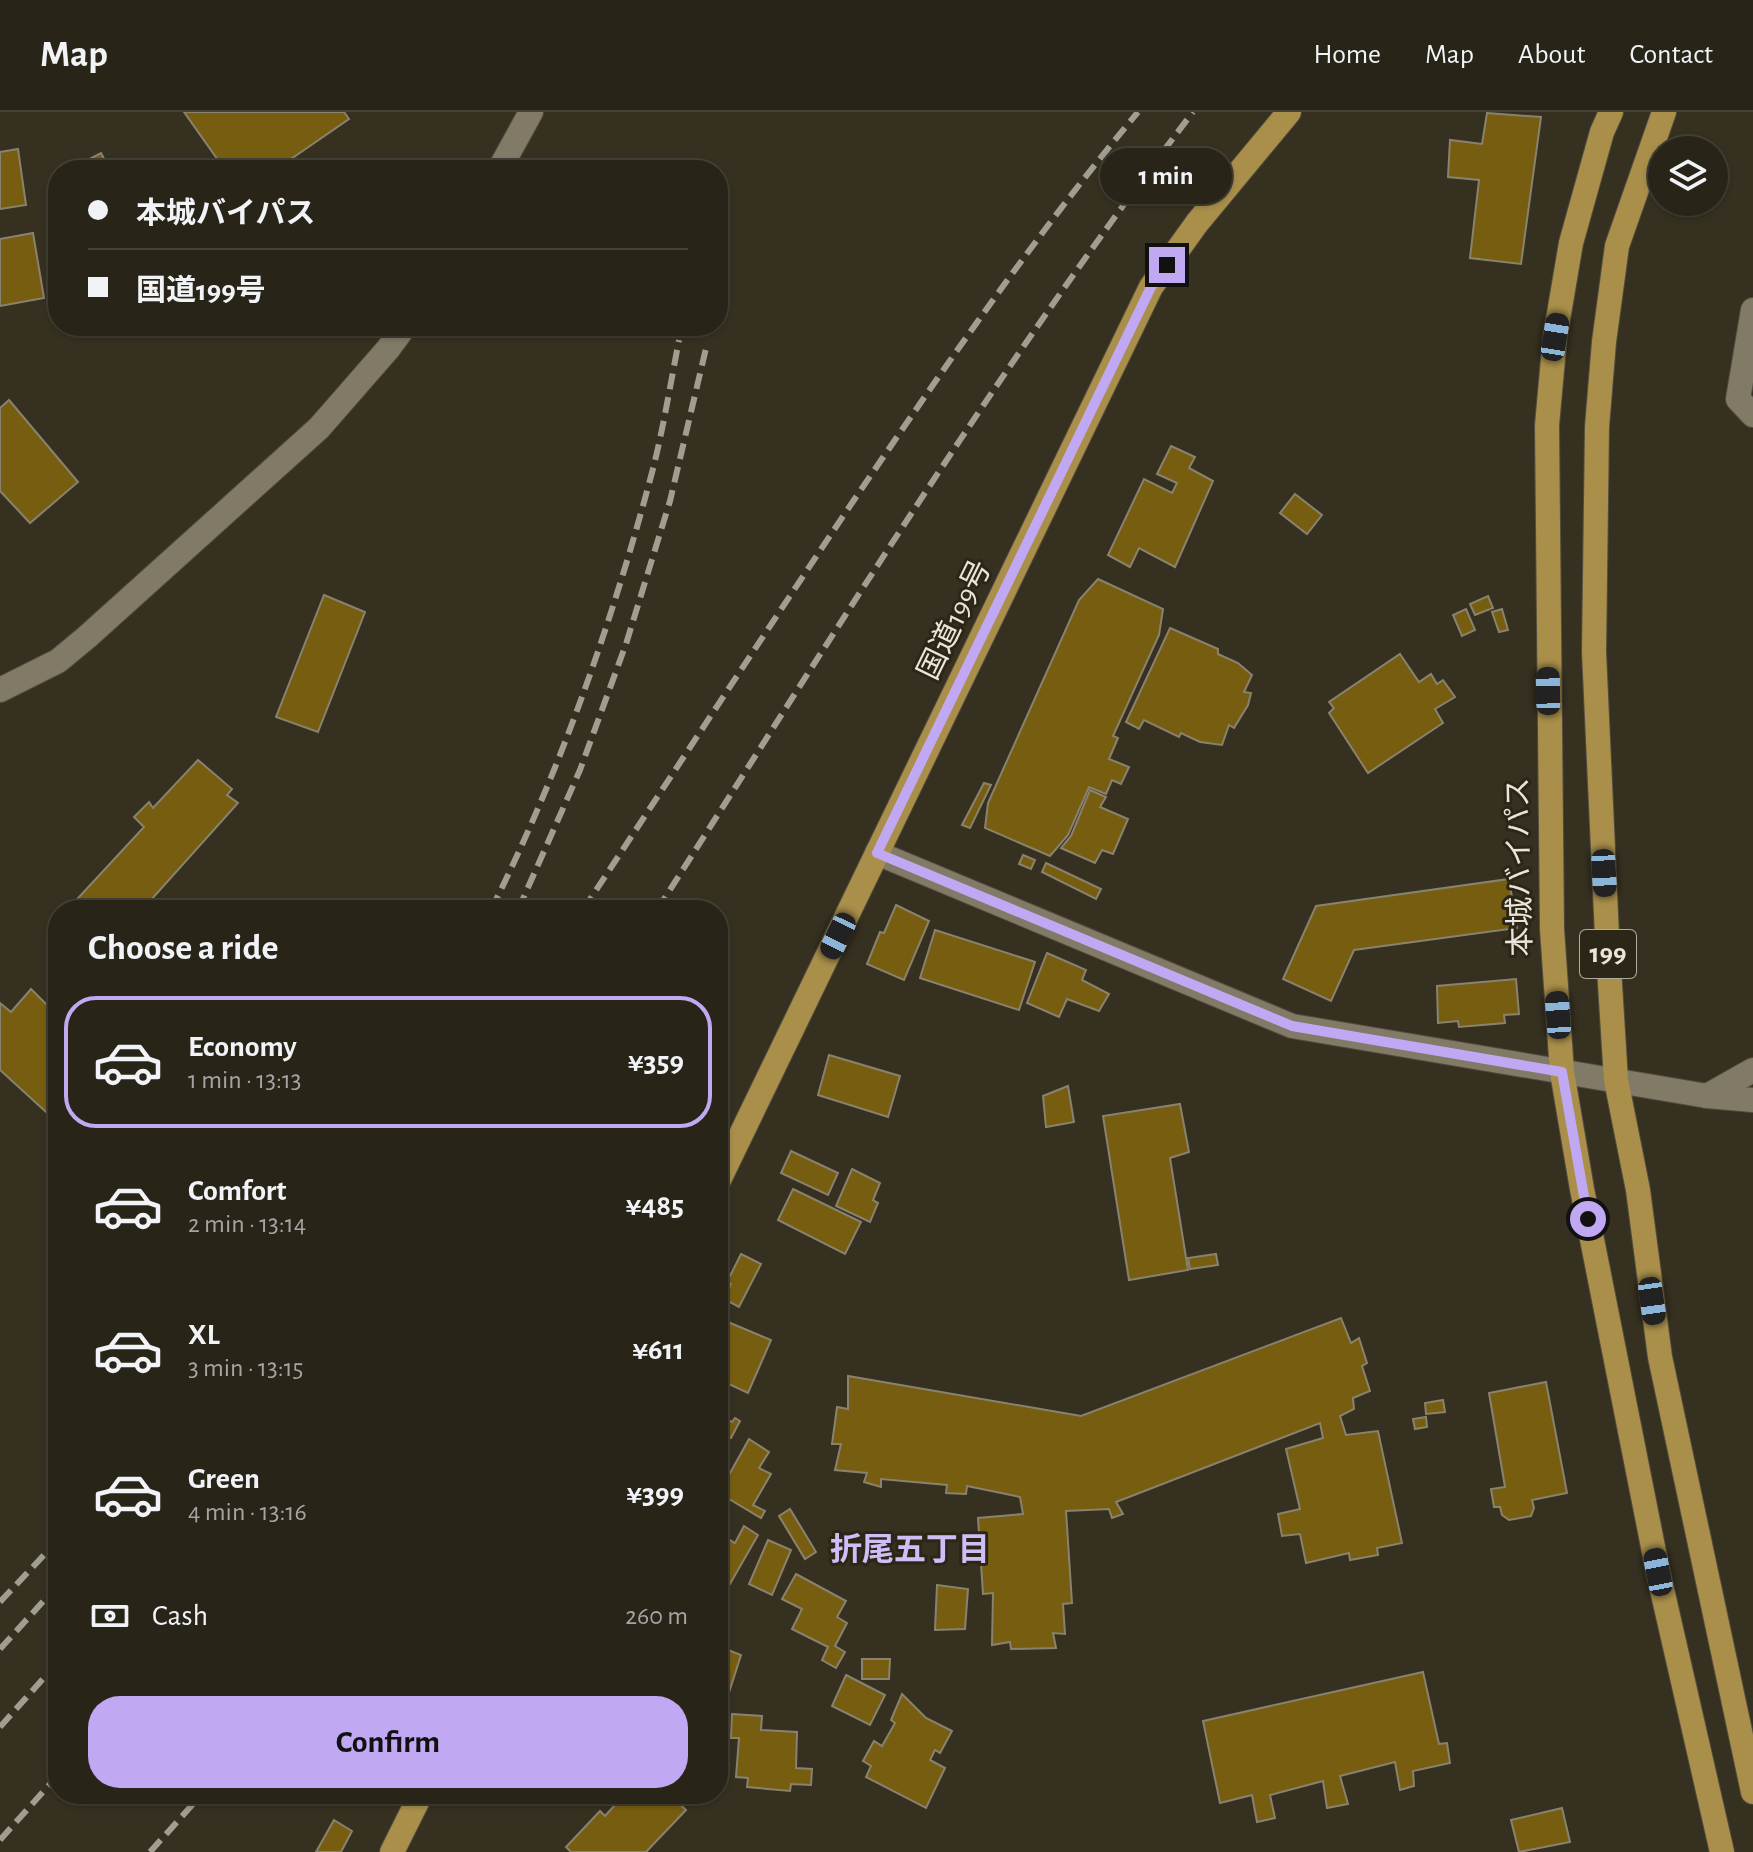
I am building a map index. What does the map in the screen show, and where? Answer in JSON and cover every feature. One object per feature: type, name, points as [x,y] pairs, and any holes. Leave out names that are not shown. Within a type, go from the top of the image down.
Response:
[{"type":"highway","name":"国道199号","points":[[728,1161],[1151,287],[1197,223],[1289,112]]},
{"type":"highway","name":"本城バイパス","points":[[1611,112],[1602,132],[1571,243],[1555,337],[1547,425],[1552,929],[1562,1072],[1582,1189],[1655,1556],[1722,1852]]},
{"type":"highway","name":"199","points":[[1664,112],[1617,246],[1597,427],[1594,652],[1616,1080],[1638,1190],[1660,1357],[1753,1792]]},
{"type":"highway","points":[[392,1852],[416,1804]]},
{"type":"street","points":[[505,160],[531,112]]},
{"type":"street","points":[[1753,310],[1738,399],[1753,415]]},
{"type":"street","points":[[0,690],[58,661],[110,616],[319,428],[398,336]]},
{"type":"street","points":[[877,853],[1292,1026],[1707,1096],[1753,1100]]},
{"type":"street","points":[[1707,1096],[1753,1070]]},
{"type":"building","points":[[184,112],[344,112],[349,119],[290,160],[218,160]]},
{"type":"building","points":[[1487,113],[1541,117],[1521,264],[1470,258],[1479,180],[1448,177],[1450,140],[1482,144]]},
{"type":"building","points":[[18,149],[26,205],[0,209],[0,152]]},
{"type":"building","points":[[101,153],[105,160],[87,160]]},
{"type":"building","points":[[33,233],[44,298],[0,306],[0,239]]},
{"type":"building","points":[[9,400],[78,482],[30,523],[0,491],[0,408]]},
{"type":"building","points":[[1171,446],[1195,457],[1189,468],[1213,481],[1175,567],[1139,548],[1130,567],[1108,555],[1144,479],[1172,493],[1177,483],[1157,474]]},
{"type":"building","points":[[1295,494],[1322,515],[1307,534],[1280,513]]},
{"type":"building","points":[[1098,579],[1163,609],[1159,635],[1113,736],[1118,738],[1109,759],[1129,767],[1121,784],[1112,780],[1106,794],[1089,787],[1068,835],[1050,856],[985,828],[988,803],[1079,600]]},
{"type":"building","points":[[324,595],[365,612],[318,732],[276,717]]},
{"type":"building","points":[[1488,596],[1493,608],[1475,615],[1470,604]]},
{"type":"building","points":[[1466,609],[1475,630],[1462,636],[1453,615]]},
{"type":"building","points":[[1502,609],[1508,630],[1499,632],[1492,612]]},
{"type":"building","points":[[1170,628],[1218,649],[1218,654],[1238,663],[1252,675],[1244,692],[1251,693],[1248,705],[1234,728],[1229,725],[1222,745],[1200,742],[1181,733],[1179,737],[1144,720],[1139,729],[1126,722]]},
{"type":"building","points":[[1400,654],[1419,682],[1431,674],[1437,684],[1443,680],[1455,697],[1435,709],[1443,723],[1368,773],[1329,713],[1334,708],[1329,702]]},
{"type":"building","points":[[198,760],[232,789],[227,795],[238,803],[151,900],[76,900],[144,827],[134,817],[149,802],[153,808]]},
{"type":"building","points":[[984,783],[991,785],[970,828],[962,825]]},
{"type":"building","points":[[1090,790],[1106,797],[1100,807],[1128,819],[1113,854],[1102,850],[1095,863],[1061,848],[1071,836]]},
{"type":"building","points":[[1023,855],[1035,860],[1031,869],[1019,864]]},
{"type":"building","points":[[1046,863],[1101,889],[1096,899],[1042,872]]},
{"type":"building","points":[[1509,879],[1517,928],[1354,950],[1331,1001],[1283,979],[1316,906]]},
{"type":"building","points":[[896,905],[929,921],[904,980],[867,964],[880,932],[884,933]]},
{"type":"building","points":[[935,930],[1035,962],[1019,1010],[920,978]]},
{"type":"building","points":[[1047,953],[1086,970],[1082,980],[1109,994],[1099,1011],[1067,999],[1059,1017],[1027,1003]]},
{"type":"building","points":[[1516,979],[1519,1014],[1504,1015],[1505,1023],[1459,1027],[1458,1021],[1438,1023],[1437,986]]},
{"type":"building","points":[[31,989],[48,1006],[48,1114],[0,1070],[0,1003],[11,1012]]},
{"type":"building","points":[[829,1055],[900,1076],[888,1117],[818,1095]]},
{"type":"building","points":[[1068,1086],[1074,1122],[1046,1127],[1043,1096]]},
{"type":"building","points":[[1180,1104],[1189,1152],[1170,1158],[1188,1270],[1129,1280],[1103,1116]]},
{"type":"building","points":[[791,1151],[838,1173],[828,1195],[781,1173]]},
{"type":"building","points":[[852,1169],[880,1183],[873,1200],[878,1203],[870,1222],[836,1206]]},
{"type":"building","points":[[793,1189],[861,1222],[845,1254],[778,1220]]},
{"type":"building","points":[[741,1254],[761,1264],[739,1307],[728,1301],[731,1284],[728,1280]]},
{"type":"building","points":[[1216,1254],[1218,1265],[1190,1269],[1188,1258]]},
{"type":"building","points":[[1341,1318],[1351,1343],[1359,1338],[1367,1363],[1362,1366],[1370,1391],[1353,1398],[1354,1409],[1340,1416],[1346,1435],[1378,1431],[1402,1543],[1377,1548],[1378,1555],[1350,1560],[1349,1553],[1306,1563],[1300,1534],[1282,1536],[1278,1514],[1300,1509],[1286,1449],[1323,1438],[1320,1423],[1116,1502],[1123,1514],[1112,1518],[1109,1509],[1066,1511],[1072,1603],[1063,1604],[1065,1634],[1053,1633],[1056,1648],[1011,1649],[1010,1642],[992,1645],[993,1593],[983,1594],[978,1518],[1023,1514],[1020,1497],[967,1486],[966,1494],[946,1493],[947,1485],[881,1479],[881,1487],[864,1482],[867,1473],[835,1470],[841,1444],[832,1444],[837,1407],[848,1409],[848,1376],[1081,1416]]},
{"type":"building","points":[[728,1322],[771,1340],[748,1393],[728,1384]]},
{"type":"building","points":[[1546,1382],[1567,1493],[1532,1500],[1534,1508],[1531,1516],[1509,1520],[1502,1515],[1500,1507],[1494,1507],[1491,1489],[1505,1487],[1489,1393]]},
{"type":"building","points":[[1443,1400],[1445,1412],[1426,1414],[1425,1403]]},
{"type":"building","points":[[1426,1417],[1427,1427],[1415,1429],[1413,1419]]},
{"type":"building","points":[[735,1418],[740,1421],[731,1438],[728,1437],[728,1420],[732,1422]]},
{"type":"building","points":[[749,1439],[769,1452],[759,1468],[771,1474],[753,1505],[765,1511],[761,1518],[728,1498],[728,1477]]},
{"type":"building","points":[[790,1509],[816,1552],[805,1559],[779,1516]]},
{"type":"building","points":[[744,1526],[758,1535],[730,1584],[728,1539],[735,1543]]},
{"type":"building","points":[[768,1540],[791,1550],[772,1595],[749,1584]]},
{"type":"building","points":[[796,1574],[846,1601],[837,1617],[847,1623],[835,1646],[845,1652],[836,1668],[822,1660],[828,1647],[792,1629],[802,1609],[782,1599]]},
{"type":"building","points":[[937,1585],[968,1589],[965,1629],[935,1630]]},
{"type":"building","points":[[728,1650],[741,1655],[728,1696]]},
{"type":"building","points":[[862,1659],[890,1659],[889,1679],[862,1679]]},
{"type":"building","points":[[1423,1672],[1439,1744],[1447,1743],[1450,1763],[1413,1771],[1414,1786],[1400,1790],[1395,1762],[1340,1776],[1348,1804],[1327,1808],[1323,1781],[1270,1795],[1275,1818],[1257,1822],[1252,1795],[1220,1803],[1203,1721]]},
{"type":"building","points":[[846,1675],[885,1695],[870,1725],[832,1706]]},
{"type":"building","points":[[902,1694],[926,1718],[952,1731],[940,1753],[935,1750],[930,1760],[945,1768],[926,1808],[866,1777],[871,1766],[863,1761],[874,1741],[882,1746],[895,1723],[891,1720]]},
{"type":"building","points":[[732,1714],[762,1716],[761,1730],[797,1732],[796,1768],[812,1769],[811,1785],[791,1784],[790,1791],[747,1787],[748,1778],[736,1777],[739,1738],[731,1738]]},
{"type":"building","points":[[616,1804],[680,1804],[686,1810],[646,1852],[571,1852],[566,1847],[600,1811],[605,1816]]},
{"type":"building","points":[[1562,1808],[1570,1842],[1519,1852],[1511,1820]]},
{"type":"building","points":[[334,1820],[352,1831],[341,1852],[316,1852]]},
{"type":"railway","points":[[590,900],[924,398],[992,301],[1138,112]]},
{"type":"railway","points":[[663,900],[983,405],[1121,208],[1193,112]]},
{"type":"railway","points":[[496,900],[563,748],[622,579],[654,465],[679,340]]},
{"type":"railway","points":[[522,900],[580,770],[626,644],[670,501],[707,344]]},
{"type":"railway","points":[[0,1602],[48,1551]]},
{"type":"railway","points":[[0,1649],[48,1596]]},
{"type":"railway","points":[[0,1727],[48,1673]]},
{"type":"railway","points":[[0,1840],[48,1786]]},
{"type":"railway","points":[[150,1852],[193,1804]]},
{"type":"district","name":"折尾五丁目","points":[[910,1550]]},
{"type":"route","points":[[1167,265],[1151,287],[877,853],[1292,1026],[1562,1072],[1588,1219]]}]
